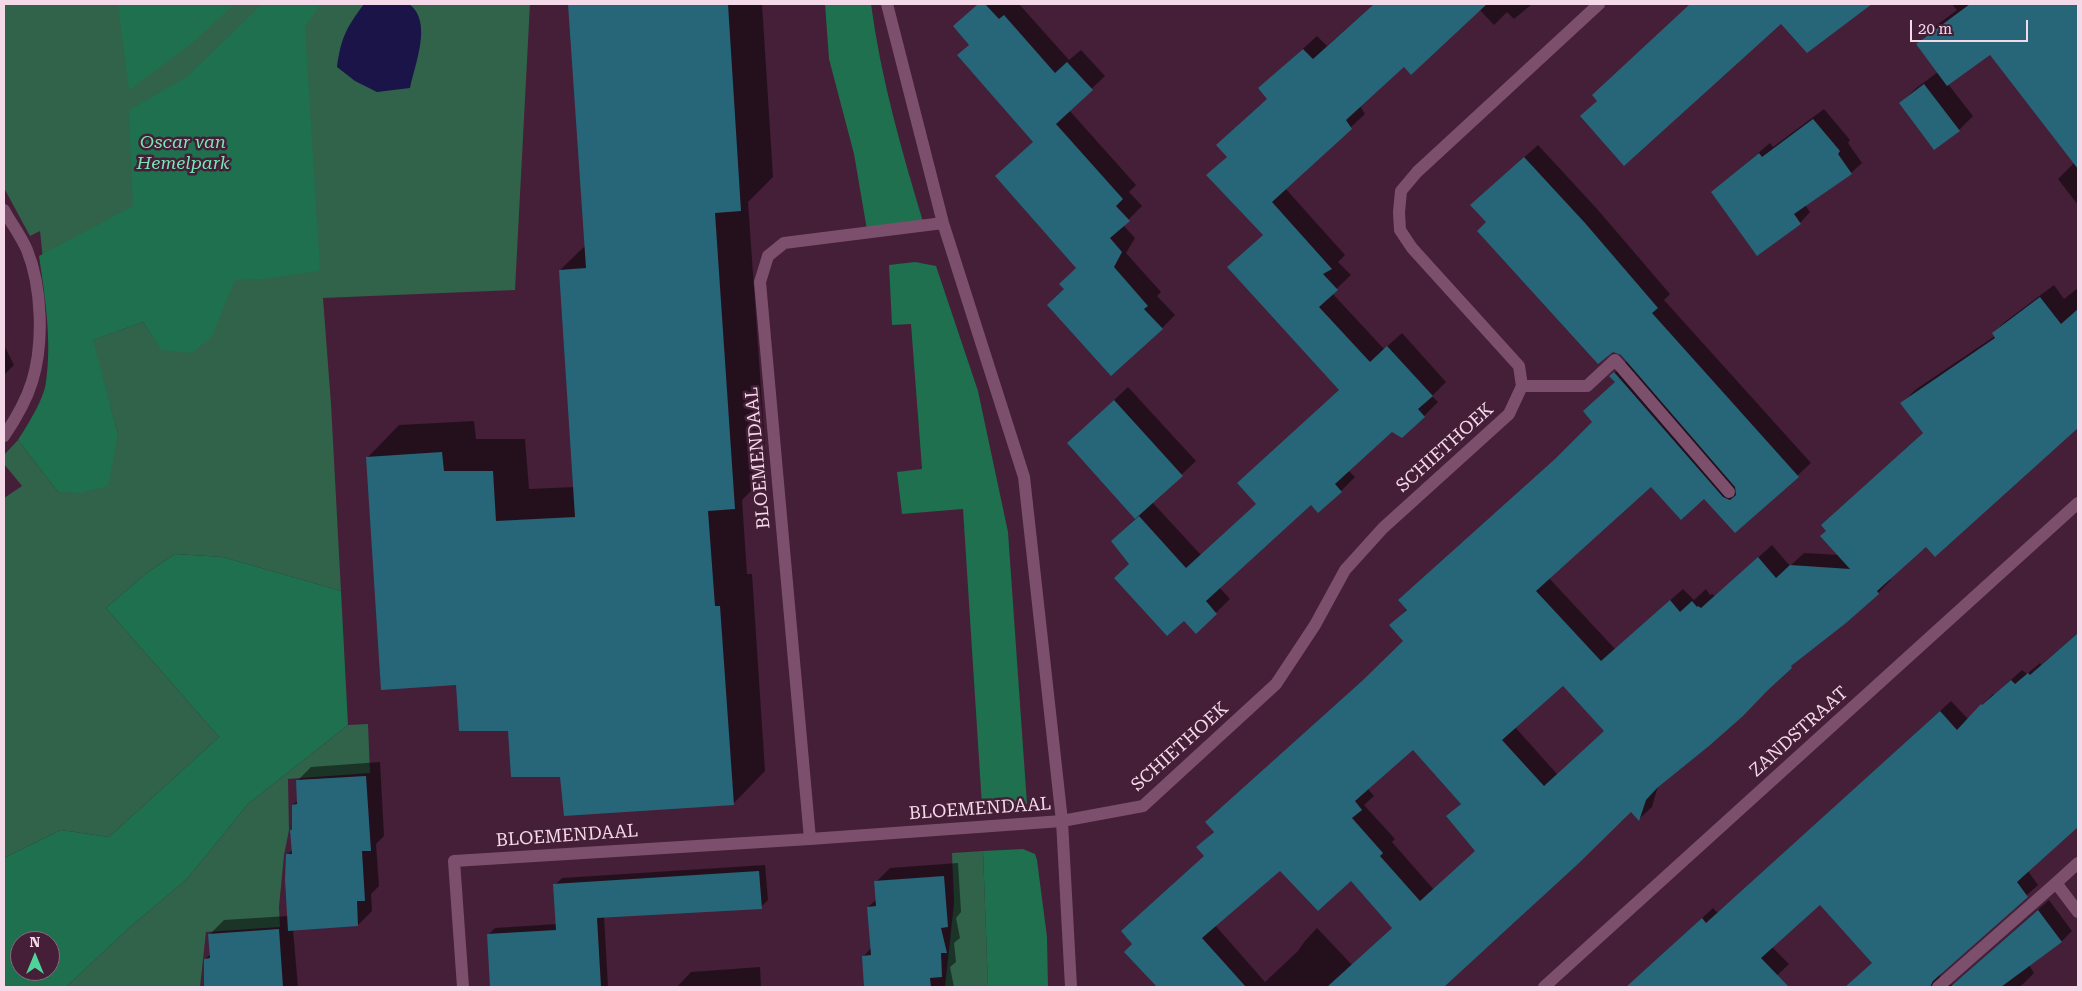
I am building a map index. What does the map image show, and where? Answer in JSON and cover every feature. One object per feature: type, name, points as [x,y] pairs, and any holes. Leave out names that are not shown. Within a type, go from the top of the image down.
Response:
[{"type":"street","name":"BLOEMENDAAL","points":[[887,4],[943,223],[1024,477],[1062,821],[1071,987]]},
{"type":"street","points":[[1599,4],[1417,172],[1401,191],[1400,230],[1412,248],[1519,366],[1522,386],[1587,386],[1615,360],[1729,492]]},
{"type":"street","points":[[4,210],[27,250],[37,288],[40,322],[38,355],[32,383],[15,419],[4,436]]},
{"type":"street","name":"BLOEMENDAAL","points":[[810,839],[760,282],[768,256],[784,243],[943,223]]},
{"type":"street","name":"SCHIETHOEK","points":[[1062,821],[1144,806],[1276,684],[1315,625],[1345,570],[1382,528],[1509,414],[1522,386]]},
{"type":"street","name":"ZANDSTRAAT","points":[[1544,987],[2078,503]]},
{"type":"street","name":"BLOEMENDAAL","points":[[463,987],[454,861],[1062,821]]},
{"type":"street","points":[[1938,987],[2078,863]]},
{"type":"street","points":[[2056,882],[2078,912]]},
{"type":"green space","name":"Oscar van Hemelpark","points":[[4,4],[530,4],[515,290],[323,298],[341,591],[223,557],[175,554],[148,572],[106,608],[219,737],[109,837],[61,830],[4,858],[4,498],[22,486],[4,464],[4,455],[18,440],[58,492],[118,434],[92,340],[143,322],[161,349],[226,302],[48,308],[40,231],[30,236],[4,188]]},
{"type":"green space","points":[[118,4],[235,4],[192,43],[129,90]]},
{"type":"green space","name":"Oscar van Hemelpark","points":[[262,4],[321,4],[305,26],[320,271],[263,279],[235,280],[212,336],[192,353],[161,350],[143,322],[93,340],[118,434],[108,486],[79,493],[58,492],[18,440],[39,404],[45,389],[48,366],[48,334],[39,256],[133,206],[129,110],[187,77]]},
{"type":"green space","points":[[825,4],[871,4],[886,88],[924,225],[867,230],[854,154],[829,59]]},
{"type":"green space","points":[[915,262],[936,266],[978,391],[1008,532],[1027,804],[982,806],[963,509],[902,514],[897,472],[922,469],[911,324],[892,325],[889,265]]},
{"type":"green space","points":[[175,554],[223,557],[341,591],[348,725],[248,804],[187,879],[130,927],[66,987],[4,987],[4,858],[61,830],[109,837],[219,737],[106,608],[148,572]]},
{"type":"green space","points":[[368,724],[370,773],[288,779],[289,830],[284,855],[279,907],[280,927],[206,932],[200,987],[66,987],[130,927],[187,879],[248,804],[348,725]]},
{"type":"green space","points":[[1023,849],[1035,854],[1037,860],[1047,937],[1048,987],[988,987],[983,851]]},
{"type":"green space","points":[[983,851],[988,987],[945,987],[954,903],[952,853]]},
{"type":"shaded area","points":[[364,4],[409,4],[416,12],[420,21],[421,32],[410,88],[377,92],[355,81],[337,67],[340,48],[345,34]]},
{"type":"building","points":[[568,4],[728,4],[741,211],[715,213],[735,509],[708,511],[715,606],[720,606],[734,805],[564,816],[560,777],[511,777],[508,731],[459,731],[456,685],[381,690],[366,457],[442,452],[444,471],[493,471],[496,521],[575,517],[559,270],[586,268]]},
{"type":"building","points":[[978,4],[985,4],[999,19],[1004,15],[1055,73],[1067,62],[1093,90],[1056,124],[1123,199],[1116,206],[1130,221],[1110,238],[1122,252],[1114,267],[1148,306],[1144,309],[1163,329],[1111,376],[1047,305],[1064,289],[1059,284],[1076,268],[995,176],[1033,142],[957,55],[969,45],[953,26]]},
{"type":"building","points":[[1374,4],[1487,4],[1411,75],[1404,67],[1346,120],[1352,129],[1272,202],[1332,269],[1323,274],[1338,290],[1319,307],[1370,362],[1387,346],[1433,396],[1418,409],[1425,417],[1402,438],[1392,432],[1335,484],[1342,492],[1318,513],[1311,505],[1206,601],[1217,614],[1196,634],[1184,621],[1167,636],[1114,578],[1129,564],[1111,541],[1139,516],[1186,568],[1256,504],[1237,483],[1339,390],[1227,267],[1263,235],[1206,175],[1227,157],[1216,145],[1267,99],[1258,88],[1303,49],[1313,59]]},
{"type":"building","points":[[1690,4],[1872,4],[1807,53],[1781,24],[1624,166],[1580,116],[1597,101],[1592,95]]},
{"type":"building","points":[[1970,4],[2078,4],[2078,169],[1990,55],[1947,86],[1916,44]]},
{"type":"building","points":[[1924,84],[1960,131],[1934,150],[1899,103]]},
{"type":"building","points":[[1813,119],[1840,151],[1838,154],[1852,174],[1794,214],[1801,224],[1757,256],[1711,192],[1759,153],[1762,157]]},
{"type":"building","points":[[1524,157],[1585,223],[1658,308],[1652,313],[1799,477],[1735,533],[1704,499],[1681,520],[1651,487],[1536,591],[1601,661],[1670,600],[1680,612],[1692,601],[1697,607],[1701,608],[1758,557],[1776,578],[1790,565],[1850,569],[1820,536],[1826,531],[1821,525],[1923,433],[1900,403],[1995,338],[1992,333],[2040,297],[2061,324],[2078,309],[2078,428],[1935,557],[1926,547],[1877,591],[1879,594],[1846,623],[1791,666],[1792,668],[1743,716],[1657,788],[1646,800],[1639,821],[1631,812],[1579,863],[1444,987],[1327,987],[1392,928],[1351,881],[1318,911],[1280,871],[1202,938],[1246,987],[1157,987],[1124,952],[1132,944],[1121,931],[1204,856],[1196,847],[1214,832],[1205,822],[1362,681],[1403,641],[1389,625],[1407,610],[1398,600],[1555,459],[1592,422],[1583,411],[1615,382],[1609,376],[1614,372],[1723,497],[1730,500],[1736,495],[1735,487],[1621,355],[1613,352],[1598,364],[1477,231],[1486,222],[1470,205]],"holes":[[[1563,686],[1604,731],[1544,786],[1502,740]],[[1413,750],[1461,804],[1446,816],[1475,851],[1420,901],[1380,856],[1383,853],[1352,818],[1362,810],[1355,801]]]},
{"type":"building","points":[[1114,400],[1183,476],[1135,519],[1067,443]]},
{"type":"building","points":[[2078,633],[2078,827],[2017,882],[2028,897],[1933,981],[1930,987],[1845,987],[1872,963],[1820,905],[1761,958],[1789,987],[1626,987],[1702,918],[1706,923],[1940,711],[1957,730],[1981,704],[2011,680],[2015,684],[2028,673],[2030,675]]},
{"type":"building","points":[[366,776],[371,851],[362,851],[365,901],[357,901],[358,926],[288,931],[285,880],[286,854],[292,854],[290,830],[292,830],[292,805],[297,804],[296,780]]},
{"type":"building","points":[[759,871],[762,909],[597,918],[601,987],[490,987],[487,934],[556,930],[553,884]]},
{"type":"building","points":[[944,876],[948,927],[941,928],[947,953],[941,953],[942,977],[930,978],[931,987],[864,987],[862,956],[871,955],[867,907],[876,906],[874,881]]},
{"type":"building","points":[[2038,910],[2062,942],[2001,987],[1950,987]]},
{"type":"building","points":[[279,929],[283,987],[204,987],[204,959],[210,958],[208,934]]}]
